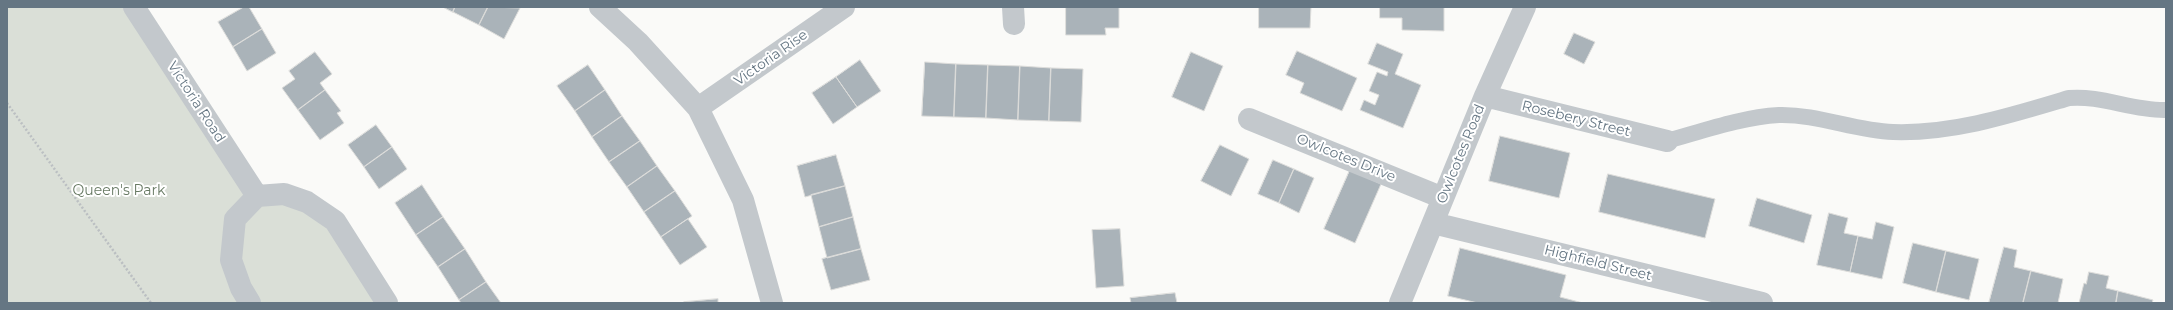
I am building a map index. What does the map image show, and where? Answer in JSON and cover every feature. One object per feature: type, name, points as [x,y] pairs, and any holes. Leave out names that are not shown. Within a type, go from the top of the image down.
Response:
[{"type":"street","name":"Victoria Road","points":[[134,7],[257,196]]},
{"type":"street","points":[[600,7],[638,42],[698,108],[743,200],[772,303]]},
{"type":"street","name":"Victoria Rise","points":[[698,108],[844,7]]},
{"type":"street","name":"Owlcotes Road","points":[[1400,303],[1485,96],[1525,7]]},
{"type":"street","name":"Rosebery Street","points":[[1485,96],[1667,141]]},
{"type":"street","name":"Owlcotes Drive","points":[[1249,118],[1443,198]]},
{"type":"street","points":[[250,303],[241,288],[231,260],[235,219],[257,196],[284,194],[307,202],[334,221],[387,303]]},
{"type":"street","name":"Highfield Street","points":[[1433,223],[1762,303]]},
{"type":"lane","points":[[1667,141],[1753,119],[1780,115],[1810,118],[1893,132],[1941,129],[1992,120],[2069,98],[2078,98],[2133,108],[2166,110]]},
{"type":"path","points":[[7,103],[151,303]]},
{"type":"green space","name":"Queen's Park","points":[[7,7],[134,7],[257,196],[307,202],[387,303],[7,303]]},
{"type":"building","points":[[244,7],[249,7],[262,29],[233,47],[218,22]]},
{"type":"building","points":[[443,7],[455,7],[453,12]]},
{"type":"building","points":[[455,7],[488,7],[479,25],[453,12]]},
{"type":"building","points":[[488,7],[520,8],[504,39],[479,25]]},
{"type":"building","points":[[1066,7],[1119,7],[1119,28],[1105,28],[1106,35],[1066,35]]},
{"type":"building","points":[[1259,7],[1311,7],[1310,28],[1259,28]]},
{"type":"building","points":[[1380,7],[1444,7],[1444,31],[1402,30],[1402,18],[1380,18]]},
{"type":"building","points":[[262,29],[276,53],[247,71],[233,47]]},
{"type":"building","points":[[1574,33],[1595,42],[1584,64],[1564,54]]},
{"type":"building","points":[[1377,43],[1403,54],[1395,74],[1421,85],[1403,128],[1360,110],[1364,100],[1375,105],[1379,95],[1369,91],[1377,72],[1387,76],[1388,72],[1368,64]]},
{"type":"building","points":[[1297,51],[1357,78],[1342,111],[1300,93],[1304,83],[1286,75]]},
{"type":"building","points":[[315,52],[332,74],[320,83],[325,90],[298,110],[282,88],[295,79],[289,71]]},
{"type":"building","points":[[1191,52],[1223,66],[1204,111],[1172,97]]},
{"type":"building","points":[[860,60],[881,91],[857,107],[836,77]]},
{"type":"building","points":[[925,62],[956,64],[954,117],[922,116]]},
{"type":"building","points":[[956,64],[988,65],[986,118],[954,117]]},
{"type":"building","points":[[588,65],[605,90],[575,111],[557,86]]},
{"type":"building","points":[[988,65],[1020,66],[1018,120],[986,118]]},
{"type":"building","points":[[1020,66],[1051,68],[1049,121],[1018,120]]},
{"type":"building","points":[[1051,68],[1083,69],[1081,122],[1049,121]]},
{"type":"building","points":[[836,77],[857,107],[833,124],[812,93]]},
{"type":"building","points":[[325,90],[341,111],[337,113],[344,123],[320,140],[298,110]]},
{"type":"building","points":[[605,90],[622,116],[592,137],[575,111]]},
{"type":"building","points":[[622,116],[640,141],[609,162],[592,137]]},
{"type":"building","points":[[376,125],[392,147],[364,167],[348,145]]},
{"type":"building","points":[[1500,136],[1570,153],[1559,198],[1489,181]]},
{"type":"building","points":[[640,141],[657,166],[627,187],[609,162]]},
{"type":"building","points":[[1220,145],[1249,159],[1231,196],[1201,181]]},
{"type":"building","points":[[392,147],[407,169],[379,189],[364,167]]},
{"type":"building","points":[[836,155],[845,186],[805,197],[797,166]]},
{"type":"building","points":[[1273,160],[1294,169],[1279,203],[1258,194]]},
{"type":"building","points":[[657,166],[675,191],[644,212],[627,187]]},
{"type":"building","points":[[1294,169],[1314,178],[1299,213],[1279,203]]},
{"type":"building","points":[[1350,170],[1381,184],[1355,243],[1324,229]]},
{"type":"building","points":[[1608,174],[1715,199],[1705,238],[1599,212]]},
{"type":"building","points":[[422,185],[443,217],[416,235],[395,203]]},
{"type":"building","points":[[845,186],[853,217],[819,227],[811,195]]},
{"type":"building","points":[[675,191],[692,216],[661,237],[644,212]]},
{"type":"building","points":[[1757,198],[1812,215],[1804,243],[1749,226]]},
{"type":"building","points":[[1829,213],[1848,218],[1844,233],[1858,236],[1850,272],[1817,265]]},
{"type":"building","points":[[443,217],[465,249],[438,267],[416,235]]},
{"type":"building","points":[[853,217],[861,249],[827,258],[819,227]]},
{"type":"building","points":[[688,219],[707,247],[680,265],[661,237]]},
{"type":"building","points":[[1876,222],[1894,227],[1882,279],[1850,272],[1858,236],[1872,239]]},
{"type":"building","points":[[1120,229],[1124,286],[1096,288],[1092,230]]},
{"type":"building","points":[[1913,243],[1946,251],[1936,292],[1903,283]]},
{"type":"building","points":[[2004,247],[2017,250],[2014,267],[2031,271],[2023,303],[1989,303]]},
{"type":"building","points":[[1460,248],[1566,275],[1560,297],[1583,303],[1478,303],[1448,296]]},
{"type":"building","points":[[465,249],[486,282],[459,300],[438,267]]},
{"type":"building","points":[[861,249],[870,280],[831,290],[822,259]]},
{"type":"building","points":[[1946,251],[1979,259],[1969,300],[1936,292]]},
{"type":"building","points":[[2031,271],[2063,279],[2058,303],[2023,303]]},
{"type":"building","points":[[2089,272],[2109,276],[2106,288],[2118,291],[2116,303],[2079,303],[2084,283],[2086,284]]},
{"type":"building","points":[[486,282],[501,303],[461,303],[459,300]]},
{"type":"building","points":[[2118,291],[2153,300],[2152,303],[2116,303]]},
{"type":"building","points":[[1175,293],[1177,303],[1131,303],[1130,298]]},
{"type":"building","points":[[718,299],[718,303],[684,302]]}]
